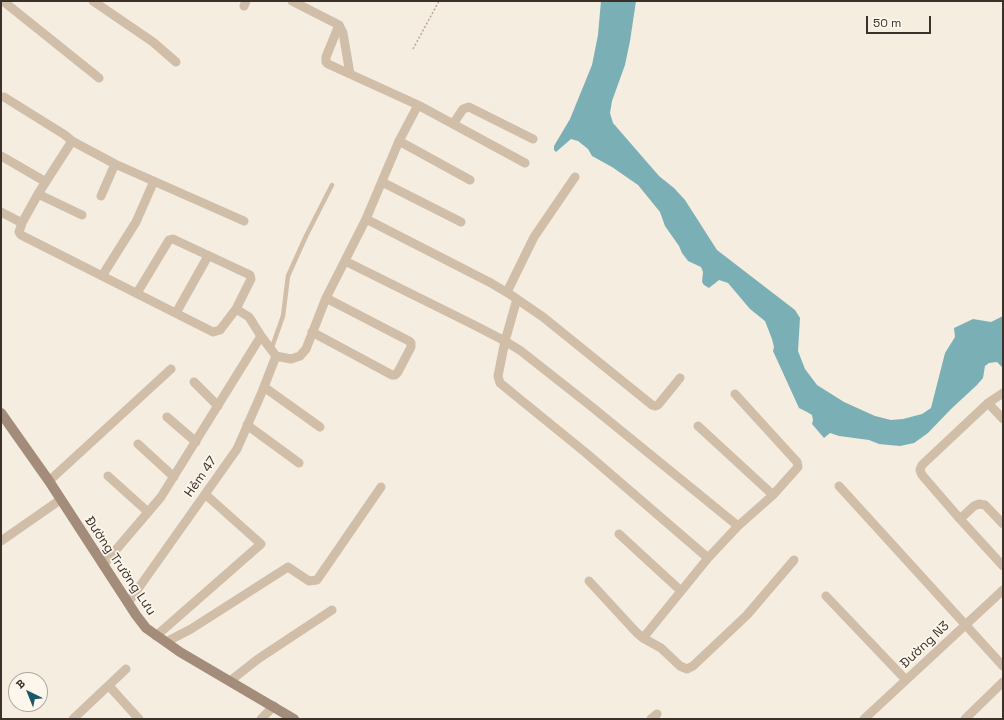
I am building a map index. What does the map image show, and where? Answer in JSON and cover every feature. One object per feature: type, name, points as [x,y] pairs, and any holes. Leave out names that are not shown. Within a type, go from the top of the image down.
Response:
[{"type":"street","points":[[3,1],[99,78]]},
{"type":"street","points":[[93,1],[154,42],[176,62]]},
{"type":"street","points":[[292,1],[338,25],[343,33],[350,74]]},
{"type":"street","points":[[338,25],[326,57],[326,62],[328,64],[418,105],[525,163]]},
{"type":"street","points":[[4,97],[65,134],[72,141],[115,164],[244,221]]},
{"type":"street","points":[[236,309],[250,317],[261,336],[274,353],[291,359],[300,356],[306,349],[326,298],[366,219],[399,141],[418,105]]},
{"type":"street","points":[[453,124],[462,109],[470,107],[533,139]]},
{"type":"street","points":[[72,141],[38,194],[22,223],[19,232],[20,235],[213,332],[220,330],[236,309],[251,279],[250,275],[173,239],[169,240],[137,293]]},
{"type":"street","points":[[399,141],[470,180]]},
{"type":"street","points":[[1,156],[46,182]]},
{"type":"street","points":[[101,196],[115,164]]},
{"type":"street","points":[[504,291],[534,237],[575,176]]},
{"type":"street","points":[[102,276],[136,222],[154,181]]},
{"type":"street","points":[[382,182],[461,222]]},
{"type":"street","points":[[38,194],[82,215]]},
{"type":"street","points":[[1,212],[22,223]]},
{"type":"street","points":[[366,219],[504,291],[543,317],[652,405],[658,405],[680,378]]},
{"type":"street","points":[[176,313],[208,256]]},
{"type":"street","points":[[345,261],[484,330],[521,351],[738,526]]},
{"type":"street","points":[[312,332],[392,375],[395,375],[398,372],[411,346],[409,340],[326,298]]},
{"type":"street","points":[[516,299],[498,376],[500,384],[586,453],[708,558]]},
{"type":"street","points":[[103,565],[161,497],[261,336]]},
{"type":"street","name":"Hẻm 47","points":[[128,604],[237,449],[264,387],[274,353]]},
{"type":"street","points":[[49,481],[171,369]]},
{"type":"street","points":[[194,382],[218,406]]},
{"type":"street","points":[[264,387],[320,427]]},
{"type":"street","points":[[1003,393],[988,403],[921,468],[922,475],[1003,566]]},
{"type":"street","points":[[643,638],[708,558],[738,526],[773,495],[798,466],[797,462],[735,394]]},
{"type":"street","points":[[988,403],[1003,419]]},
{"type":"street","name":"Đường Trường Lưu","points":[[2,416],[49,481],[128,604],[146,628],[156,636],[294,719]]},
{"type":"street","points":[[167,417],[196,442]]},
{"type":"street","points":[[247,425],[299,463]]},
{"type":"street","points":[[698,426],[773,495]]},
{"type":"street","points":[[138,444],[174,477]]},
{"type":"street","points":[[108,476],[148,512]]},
{"type":"street","points":[[839,486],[1003,666]]},
{"type":"street","points":[[166,642],[191,629],[288,567],[309,581],[317,580],[381,487]]},
{"type":"street","points":[[156,636],[261,544],[205,494]]},
{"type":"street","points":[[1,541],[60,500]]},
{"type":"street","points":[[960,519],[974,506],[979,504],[985,505],[1003,524]]},
{"type":"street","points":[[619,534],[681,591]]},
{"type":"street","points":[[588,581],[643,638],[661,648],[680,666],[687,669],[693,666],[747,615],[794,560]]},
{"type":"street","name":"Đường N3","points":[[864,719],[1003,590]]},
{"type":"street","points":[[826,596],[906,680]]},
{"type":"street","points":[[230,681],[258,659],[332,610]]},
{"type":"street","points":[[73,719],[126,670]]},
{"type":"street","points":[[965,719],[1003,682]]},
{"type":"street","points":[[109,686],[139,719]]},
{"type":"street","points":[[261,719],[274,706]]},
{"type":"lane","points":[[274,353],[283,316],[288,276],[306,236],[332,185]]},
{"type":"path","points":[[413,49],[439,1]]},
{"type":"water","points":[[601,1],[636,1],[625,65],[612,101],[610,113],[613,123],[659,176],[674,188],[685,200],[717,250],[795,310],[800,318],[798,351],[805,369],[817,385],[844,402],[875,416],[891,420],[903,419],[922,414],[931,408],[945,353],[955,337],[954,328],[973,319],[991,322],[1003,316],[1003,368],[997,362],[989,363],[985,366],[983,378],[977,385],[928,433],[914,443],[900,446],[879,444],[869,440],[839,436],[830,433],[824,438],[812,424],[812,415],[799,408],[773,351],[774,347],[772,339],[765,321],[750,309],[728,283],[719,280],[709,288],[704,285],[702,282],[703,272],[701,267],[688,261],[665,226],[660,212],[638,185],[612,167],[592,156],[588,149],[578,141],[571,139],[556,152],[554,150],[554,146],[570,119],[592,65],[598,35]]}]
